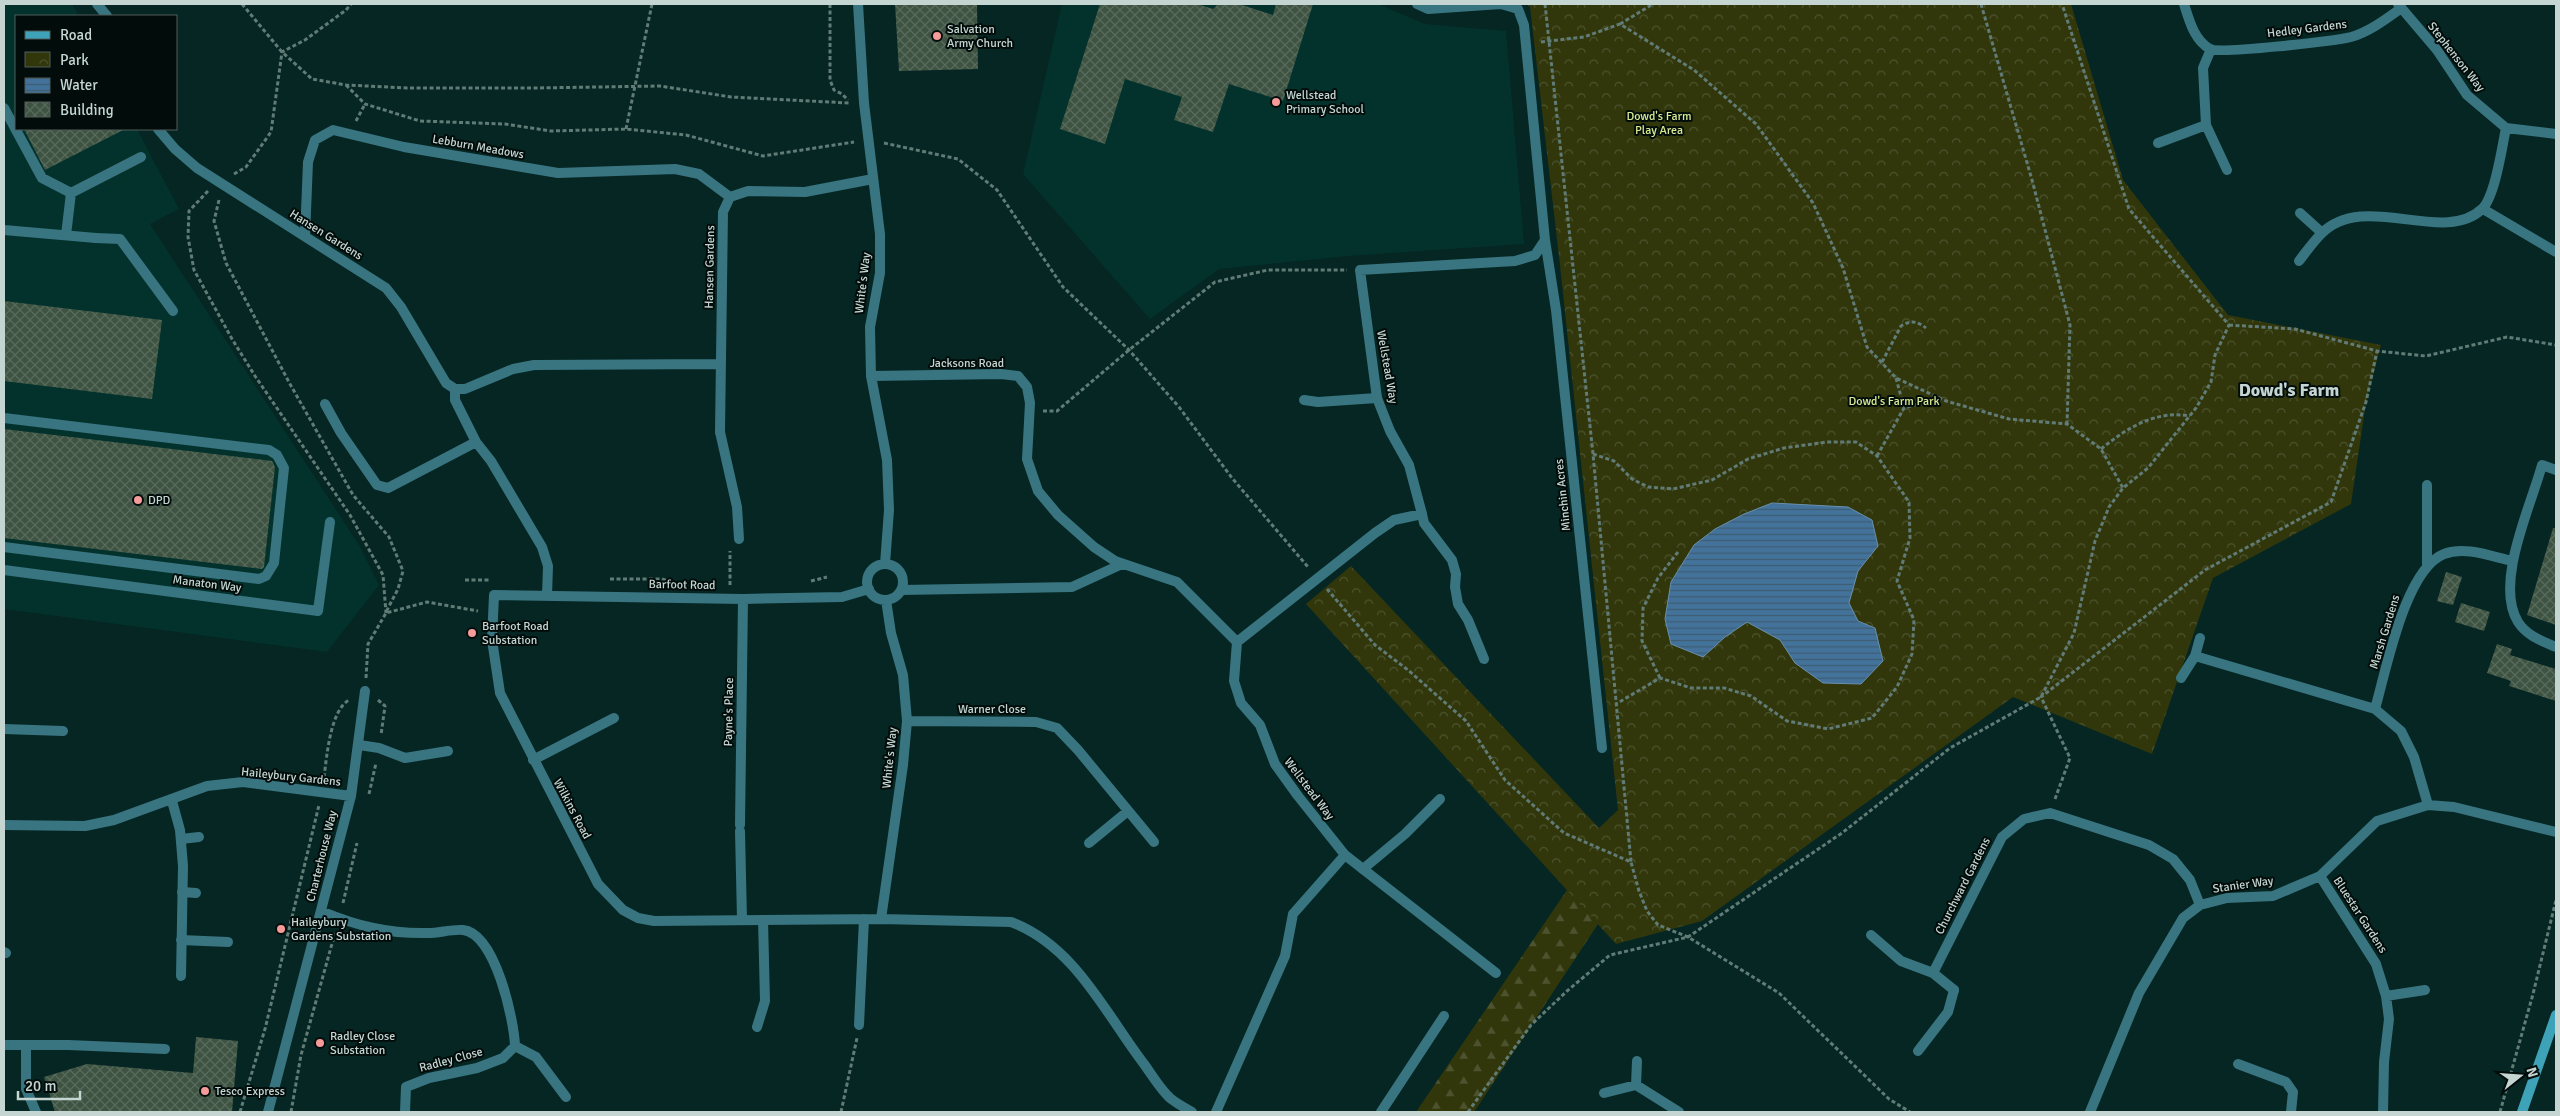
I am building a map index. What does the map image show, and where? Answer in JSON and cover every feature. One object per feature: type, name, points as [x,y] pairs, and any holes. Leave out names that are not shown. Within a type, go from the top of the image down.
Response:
[{"type":"street","points":[[97,4],[106,15]]},
{"type":"street","name":"White's Way","points":[[858,4],[864,104],[870,140],[880,234],[880,273],[870,327],[872,376],[887,460],[889,510],[885,564]]},
{"type":"street","points":[[1360,270],[1516,262],[1535,255],[1545,240],[1524,25],[1518,9],[1501,4],[1428,9],[1417,4]]},
{"type":"street","points":[[2184,4],[2194,32],[2211,49],[2203,68],[2206,125],[2227,170]]},
{"type":"street","name":"Hedley Gardens","points":[[2211,49],[2232,51],[2351,37],[2381,23],[2399,6]]},
{"type":"street","name":"Stephenson Way","points":[[2399,6],[2436,50],[2467,95],[2506,128]]},
{"type":"street","points":[[4,108],[15,128]]},
{"type":"street","points":[[2158,143],[2206,125]]},
{"type":"street","points":[[2299,261],[2322,232],[2346,219],[2368,215],[2442,222],[2466,218],[2483,209],[2494,188],[2506,128],[2556,134]]},
{"type":"street","points":[[16,130],[42,178],[71,193]]},
{"type":"street","name":"Hansen Gardens","points":[[159,130],[175,149],[197,168],[222,182],[386,288],[401,307],[446,383],[455,389],[455,400],[476,442],[491,461],[542,547],[548,566],[547,596]]},
{"type":"street","name":"Lebburn Meadows","points":[[304,236],[308,162],[315,140],[333,130],[404,147],[558,173],[675,169],[699,174],[730,197]]},
{"type":"street","points":[[71,193],[140,157]]},
{"type":"street","points":[[730,197],[748,191],[805,192],[873,178]]},
{"type":"street","points":[[66,235],[71,193]]},
{"type":"street","name":"Hansen Gardens","points":[[730,197],[723,212],[720,432],[725,464],[736,508],[739,539]]},
{"type":"street","points":[[2483,209],[2556,252]]},
{"type":"street","points":[[2300,213],[2322,232]]},
{"type":"street","points":[[4,230],[120,239],[173,311]]},
{"type":"street","name":"Minchin Acres","points":[[1545,240],[1556,310],[1602,748]]},
{"type":"street","name":"Wellstead Way","points":[[1360,270],[1377,398],[1390,431],[1409,465],[1424,523],[1452,560],[1456,574],[1455,588],[1458,604],[1468,620],[1484,659]]},
{"type":"street","points":[[455,389],[465,389],[513,369],[534,365],[720,364]]},
{"type":"street","name":"Jacksons Road","points":[[872,376],[1002,374],[1018,376],[1027,387],[1030,402],[1027,459],[1038,491],[1058,516],[1094,547],[1122,564],[1177,582],[1237,642]]},
{"type":"street","points":[[1304,400],[1318,402],[1377,398]]},
{"type":"street","points":[[325,404],[341,434],[377,485],[381,487],[388,488],[476,442]]},
{"type":"street","points":[[4,418],[269,450],[277,455],[284,468],[274,563],[271,570],[259,579],[4,547]]},
{"type":"street","points":[[2556,470],[2542,465],[2512,561],[2510,582],[2518,621],[2535,638],[2556,647]]},
{"type":"street","points":[[2427,485],[2427,564]]},
{"type":"street","points":[[1237,642],[1394,520],[1422,514]]},
{"type":"street","name":"Manaton Way","points":[[4,570],[318,611],[330,522]]},
{"type":"street","points":[[2427,564],[2444,554],[2466,551],[2512,561]]},
{"type":"street","points":[[885,564],[899,571],[903,582],[898,595],[886,600],[878,598],[869,589],[870,574],[879,565],[885,564]]},
{"type":"street","points":[[901,590],[1072,587],[1122,564]]},
{"type":"street","name":"Marsh Gardens","points":[[2375,709],[2408,595],[2427,564]]},
{"type":"street","name":"Barfoot Road","points":[[494,595],[744,599],[842,597],[869,589]]},
{"type":"street","name":"Wilkins Road","points":[[494,595],[492,640],[500,693],[598,884],[623,910],[638,918],[654,921],[881,919]]},
{"type":"street","name":"Payne's Place","points":[[742,920],[740,828],[744,599]]},
{"type":"street","name":"White's Way","points":[[881,919],[903,765],[906,721],[903,675],[891,633],[886,600]]},
{"type":"street","points":[[2181,678],[2194,656],[2200,638]]},
{"type":"street","name":"Wellstead Way","points":[[1237,642],[1234,681],[1242,703],[1260,725],[1275,764],[1345,855],[1496,973]]},
{"type":"street","points":[[2194,656],[2375,709],[2401,731],[2414,757],[2428,805]]},
{"type":"street","name":"Charterhouse Way","points":[[268,1112],[350,796],[360,745],[365,691]]},
{"type":"street","points":[[533,760],[614,718]]},
{"type":"street","name":"Warner Close","points":[[906,721],[1036,722],[1057,728],[1154,842]]},
{"type":"street","points":[[4,729],[63,731]]},
{"type":"street","points":[[360,745],[379,748],[405,758],[448,751]]},
{"type":"street","name":"Haileybury Gardens","points":[[4,825],[85,826],[114,820],[172,801],[207,786],[243,782],[350,796]]},
{"type":"street","points":[[1363,870],[1405,834],[1440,799]]},
{"type":"street","points":[[172,801],[181,839],[181,976]]},
{"type":"street","name":"Stanier Way","points":[[2090,1112],[2139,993],[2183,918],[2200,905],[2227,898],[2273,896],[2320,876],[2376,821],[2428,805],[2454,807],[2556,832]]},
{"type":"street","points":[[1089,843],[1128,811]]},
{"type":"street","name":"Churchward Gardens","points":[[1933,972],[2002,837],[2024,819],[2050,814],[2149,845],[2173,859],[2190,880],[2200,905]]},
{"type":"street","points":[[181,839],[199,837]]},
{"type":"street","points":[[1216,1112],[1285,956],[1293,914],[1345,855]]},
{"type":"street","name":"Bluestar Gardens","points":[[2320,876],[2376,964],[2386,996],[2389,1019],[2384,1062],[2383,1112]]},
{"type":"street","points":[[182,892],[196,893]]},
{"type":"street","points":[[321,912],[354,926],[379,930],[428,933],[464,930],[480,940],[503,980],[514,1030],[514,1046],[536,1057],[566,1098]]},
{"type":"street","points":[[860,1025],[864,919]]},
{"type":"street","points":[[881,919],[1011,922],[1029,929],[1051,944],[1087,982],[1116,1027],[1169,1097],[1192,1112]]},
{"type":"street","points":[[756,1027],[765,1001],[763,920]]},
{"type":"street","points":[[1871,935],[1901,961],[1933,972],[1954,990],[1948,1012],[1918,1051]]},
{"type":"street","points":[[181,940],[228,942]]},
{"type":"street","points":[[2386,996],[2425,990]]},
{"type":"street","points":[[2522,1112],[2556,1015]]},
{"type":"street","points":[[1381,1112],[1444,1016]]},
{"type":"street","points":[[4,1044],[165,1049]]},
{"type":"street","points":[[26,1046],[26,1089],[36,1112]]},
{"type":"street","name":"Radley Close","points":[[405,1112],[406,1087],[429,1078],[477,1068],[503,1058],[514,1046]]},
{"type":"street","points":[[1636,1061],[1636,1085]]},
{"type":"street","points":[[2238,1064],[2286,1082],[2293,1092],[2292,1112]]},
{"type":"street","points":[[1604,1093],[1636,1085],[1679,1112]]},
{"type":"path","points":[[242,4],[282,52],[312,79],[346,85],[408,88],[660,86],[731,97],[864,104]]},
{"type":"path","points":[[282,52],[305,40],[346,10],[350,4]]},
{"type":"path","points":[[626,129],[652,4]]},
{"type":"path","points":[[830,4],[830,80],[834,90],[842,94],[850,110]]},
{"type":"path","points":[[1545,4],[1594,454],[1631,862],[1639,891],[1647,911],[1658,925],[1688,937],[1779,993],[1889,1098],[1910,1112]]},
{"type":"path","points":[[1526,44],[1584,37],[1620,24],[1653,4]]},
{"type":"path","points":[[1981,4],[2032,180],[2070,325],[2067,424]]},
{"type":"path","points":[[2062,4],[2129,209],[2228,325],[2294,329],[2377,350],[2426,356],[2507,337],[2556,345]]},
{"type":"path","points":[[1620,24],[1694,70],[1756,124],[1813,203],[1843,268],[1868,347],[1896,378],[1938,398],[2009,419],[2067,424],[2101,449],[2123,488]]},
{"type":"path","points":[[282,52],[271,132],[246,167],[202,195],[189,211],[188,237],[194,270],[255,376],[355,523],[383,575],[386,613]]},
{"type":"path","points":[[346,85],[365,104],[420,121],[505,124],[551,131],[626,129],[686,135],[762,156],[870,140],[958,159],[997,190],[1063,287],[1129,350],[1178,407],[1232,478],[1374,645],[1408,670],[1466,721],[1505,780],[1564,833],[1631,862]]},
{"type":"path","points":[[222,182],[214,221],[226,263],[290,384],[353,495],[389,537],[403,571],[398,589],[368,644],[365,691],[342,704],[331,732],[322,791],[265,1029],[240,1112]]},
{"type":"path","points":[[1129,350],[1215,282],[1268,270],[1360,270]]},
{"type":"path","points":[[1882,362],[1901,326],[1912,321],[1919,322],[1926,328]]},
{"type":"path","points":[[2042,697],[2074,633],[2095,541],[2108,507],[2123,488],[2148,468],[2190,416],[2211,382],[2216,355],[2228,325]]},
{"type":"path","points":[[1468,1112],[1531,1025],[1567,991],[1610,955],[1688,937],[1842,833],[1950,748],[2042,697],[2205,570],[2330,502],[2366,402],[2377,350]]},
{"type":"path","points":[[1896,378],[1904,408]]},
{"type":"path","points":[[1877,456],[1904,408],[1938,398]]},
{"type":"path","points":[[2101,449],[2121,433],[2155,417],[2172,414],[2190,416]]},
{"type":"path","points":[[1594,454],[1614,461],[1632,478],[1648,487],[1673,489],[1712,480],[1748,459],[1784,448],[1827,442],[1856,442],[1877,456],[1909,502],[1910,538],[1897,582],[1914,620],[1912,654],[1897,687],[1872,718],[1828,729],[1787,721],[1751,696],[1724,688],[1691,688],[1660,678],[1642,641],[1643,608],[1658,578],[1678,552]]},
{"type":"path","points":[[731,598],[730,549],[739,539]]},
{"type":"path","points":[[386,613],[427,602],[492,614]]},
{"type":"path","points":[[1616,704],[1660,678]]},
{"type":"path","points":[[2042,697],[2070,758],[2050,814]]},
{"type":"path","points":[[2500,1112],[2533,994],[2556,900]]},
{"type":"path","points":[[842,1112],[860,1025]]},
{"type":"shaded area","points":[[4,4],[72,4],[78,15],[15,15],[15,130],[138,130],[179,209],[150,224],[359,545],[379,585],[327,652],[4,609]]},
{"type":"shaded area","name":"Wellstead Primary School","points":[[1062,4],[1378,4],[1425,24],[1506,31],[1524,244],[1348,256],[1219,269],[1150,319],[1023,174]]},
{"type":"green space","name":"Dowd's Farm Park","points":[[1527,4],[2071,4],[2123,180],[2228,315],[2381,345],[2366,402],[2351,504],[2213,578],[2152,754],[2013,697],[1702,921],[1616,944],[1306,604],[1351,566],[1599,828],[1618,810],[1560,265],[1530,7]]},
{"type":"green space","points":[[1567,890],[1598,924],[1474,1112],[1416,1112]]},
{"type":"water","points":[[1772,503],[1848,507],[1872,520],[1878,546],[1858,571],[1849,603],[1858,621],[1875,628],[1883,661],[1861,684],[1823,683],[1795,663],[1780,640],[1747,622],[1725,637],[1703,657],[1671,644],[1665,619],[1671,582],[1694,545],[1715,529],[1744,514]]},
{"type":"building","name":"Salvation Army Church","points":[[895,4],[977,4],[978,69],[899,71]]},
{"type":"building","points":[[1100,4],[1197,4],[1213,9],[1218,4],[1239,4],[1273,15],[1276,4],[1313,4],[1283,101],[1229,84],[1213,132],[1174,120],[1182,97],[1125,79],[1105,144],[1060,129]]},
{"type":"building","points":[[25,130],[123,130],[45,170]]},
{"type":"building","points":[[4,301],[162,320],[152,399],[4,381]]},
{"type":"building","name":"DPD","points":[[4,429],[272,461],[275,467],[264,567],[262,569],[4,538]]},
{"type":"building","points":[[2553,528],[2556,528],[2556,625],[2527,615]]},
{"type":"building","points":[[2446,572],[2462,577],[2453,605],[2437,601]]},
{"type":"building","points":[[2461,603],[2490,612],[2484,631],[2455,622]]},
{"type":"building","points":[[2497,644],[2512,649],[2510,655],[2556,669],[2556,701],[2509,686],[2511,681],[2487,673]]},
{"type":"building","points":[[196,1037],[238,1041],[232,1112],[55,1112],[44,1077],[87,1064],[193,1073]]},
{"type":"place","name":"Salvation Army Church","points":[[937,36]]},
{"type":"place","name":"Wellstead Primary School","points":[[1276,102]]},
{"type":"place","name":"DPD","points":[[138,500]]},
{"type":"place","name":"Barfoot Road Substation","points":[[472,633]]},
{"type":"place","name":"Haileybury Gardens Substation","points":[[281,929]]},
{"type":"place","name":"Radley Close Substation","points":[[320,1043]]},
{"type":"place","name":"Tesco Express","points":[[205,1091]]},
{"type":"district","name":"Dowd's Farm","points":[[2289,390]]},
{"type":"park label","name":"Dowd's Farm Play Area","points":[[1659,123]]}]
